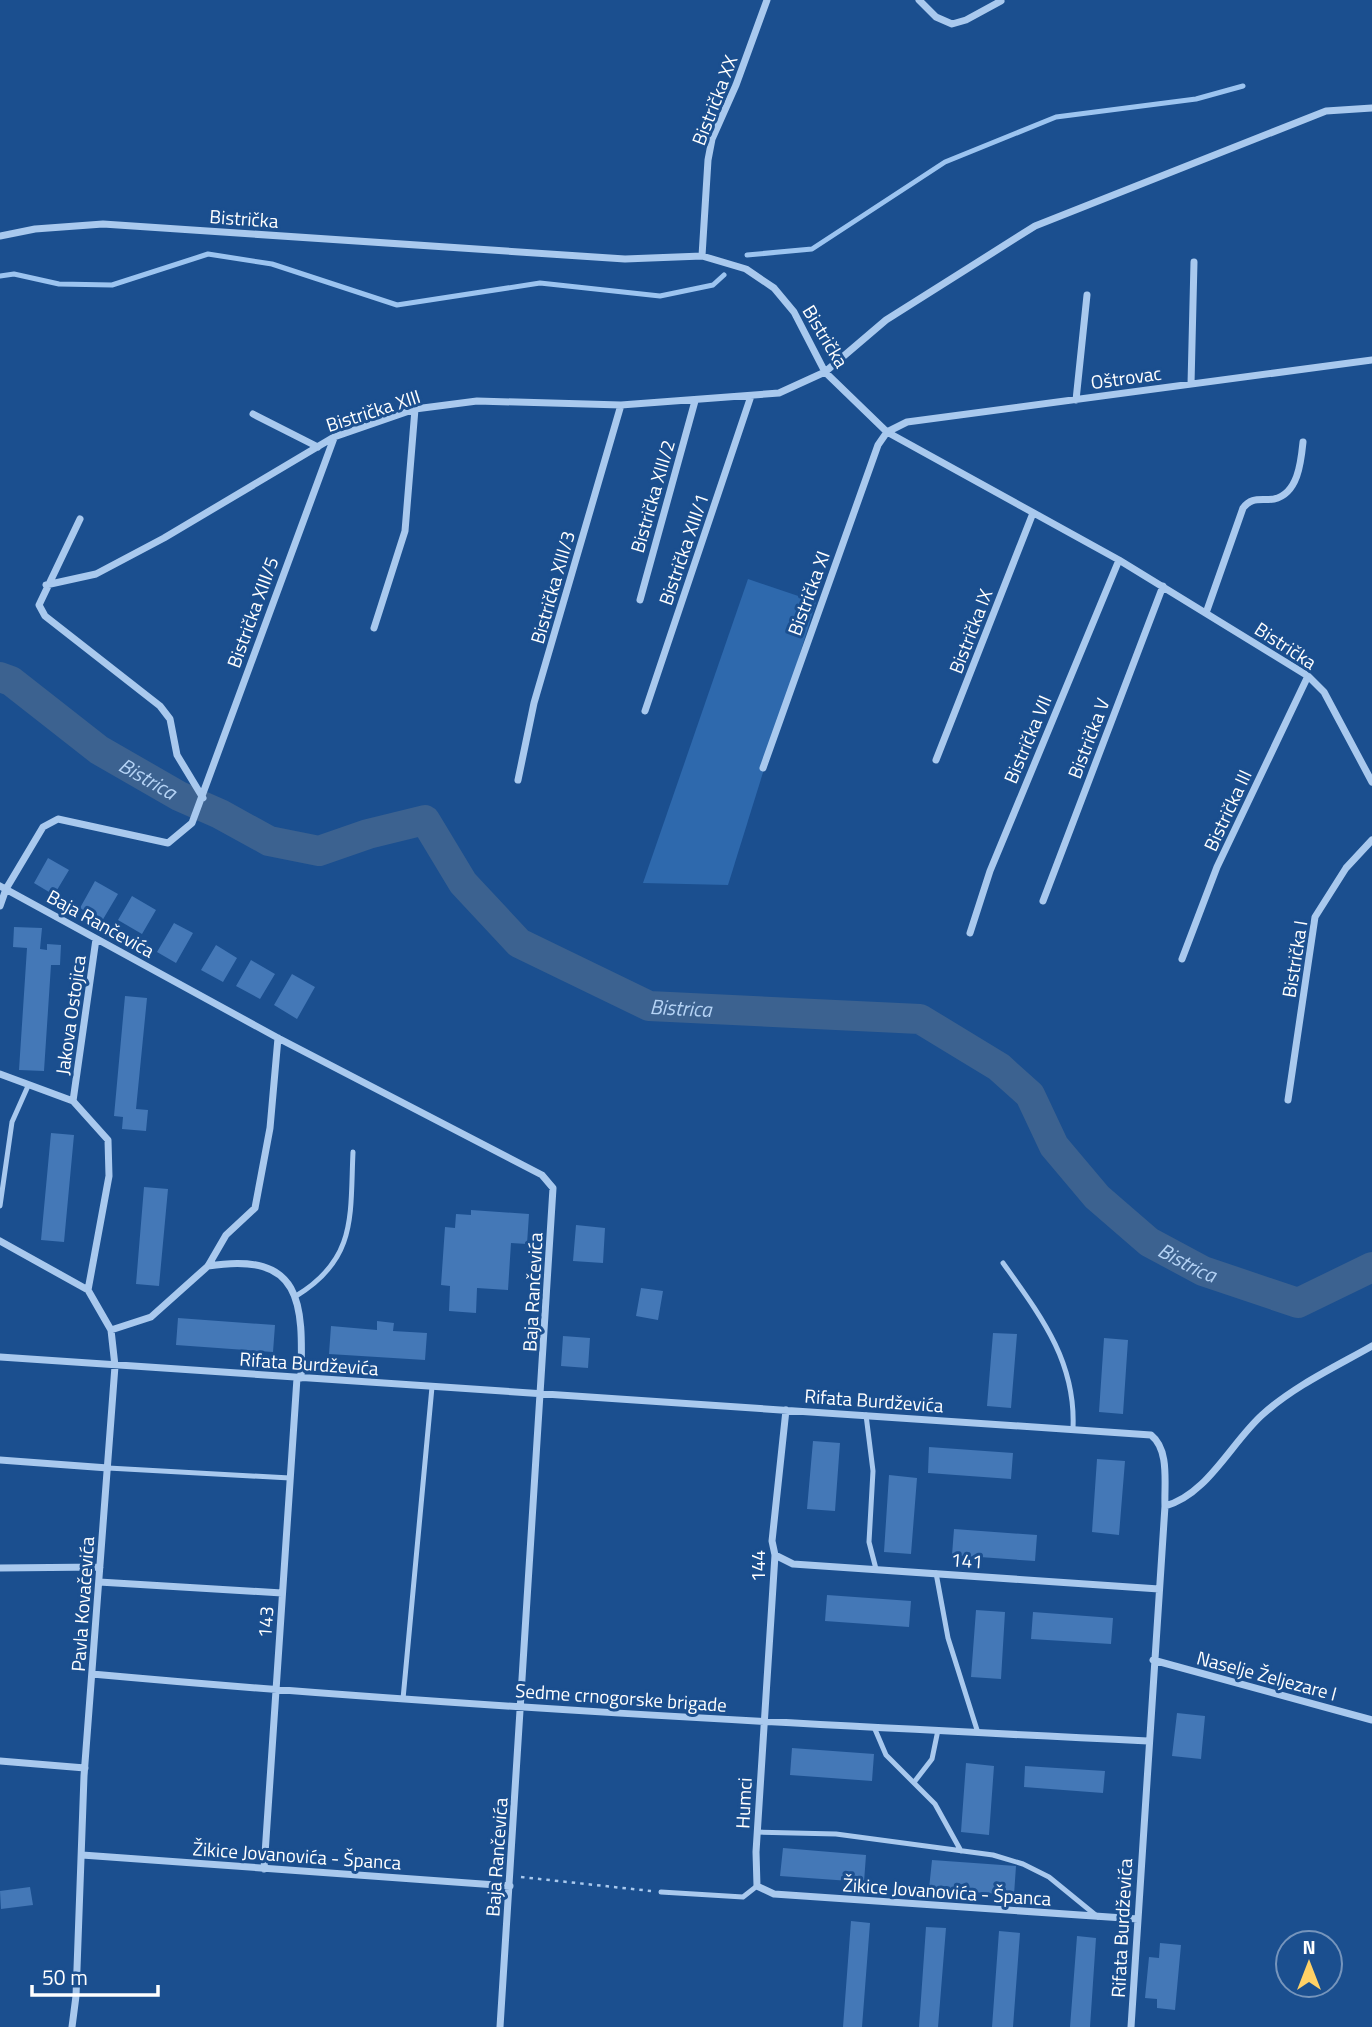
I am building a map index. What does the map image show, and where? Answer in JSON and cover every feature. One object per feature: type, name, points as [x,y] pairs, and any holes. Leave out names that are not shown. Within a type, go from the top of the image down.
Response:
[{"type":"street","name":"Bistrička XX","points":[[702,256],[708,160],[712,139],[736,85],[767,0]]},
{"type":"street","points":[[919,0],[936,17],[952,24],[966,20],[1001,1]]},
{"type":"street","name":"Bistrička XIII","points":[[46,585],[96,574],[164,538],[334,437],[415,409],[477,401],[621,405],[779,393],[825,372],[886,320],[1035,226],[1326,111],[1372,108]]},
{"type":"street","name":"Bistrička","points":[[0,236],[35,229],[103,224],[625,259],[702,256],[747,270],[774,288],[794,312],[825,372],[887,432],[1119,560],[1308,676],[1324,692],[1372,782]]},
{"type":"street","points":[[1191,384],[1194,262]]},
{"type":"street","points":[[1076,400],[1087,295]]},
{"type":"street","name":"Oštrovac","points":[[887,432],[906,422],[1372,360]]},
{"type":"street","name":"Bistrička XIII/1","points":[[645,711],[751,396]]},
{"type":"street","name":"Bistrička XIII/2","points":[[640,600],[695,401]]},
{"type":"street","name":"Bistrička XIII/3","points":[[518,780],[534,703],[621,405]]},
{"type":"street","points":[[374,628],[405,531],[415,409]]},
{"type":"street","points":[[253,414],[318,447]]},
{"type":"street","name":"Bistrička XI","points":[[763,768],[878,445],[887,432]]},
{"type":"street","name":"Bistrička XIII/5","points":[[3,887],[43,827],[58,819],[168,844],[192,823],[334,437]]},
{"type":"street","points":[[1206,613],[1243,508],[1248,501],[1285,495],[1293,487],[1303,442]]},
{"type":"street","name":"Bistrička IX","points":[[936,760],[1034,513]]},
{"type":"street","points":[[80,519],[46,585],[39,605],[45,616],[160,706],[170,719],[177,755],[203,798]]},
{"type":"street","name":"Bistrička VII","points":[[970,933],[990,871],[1119,560]]},
{"type":"street","name":"Bistrička V","points":[[1043,901],[1163,586]]},
{"type":"street","name":"Bistrička III","points":[[1182,960],[1217,867],[1308,676]]},
{"type":"street","name":"Bistrička I","points":[[1288,1100],[1315,917],[1346,868],[1372,840]]},
{"type":"street","points":[[0,906],[3,887]]},
{"type":"street","name":"Baja Rančevića","points":[[3,887],[278,1038],[542,1175],[553,1188],[500,2027]]},
{"type":"street","name":"Jakova Ostojica","points":[[88,1290],[109,1176],[108,1140],[73,1101],[96,939]]},
{"type":"street","points":[[111,1329],[151,1317],[208,1266],[226,1235],[255,1208],[270,1128],[278,1038]]},
{"type":"street","points":[[0,1074],[73,1101]]},
{"type":"street","points":[[0,1241],[88,1290]]},
{"type":"street","points":[[208,1266],[251,1263],[270,1268],[285,1280],[296,1296]]},
{"type":"street","name":"Pavla Kovačevića","points":[[72,2027],[76,1996],[85,1768],[115,1366],[111,1329],[88,1290]]},
{"type":"street","name":"143","points":[[264,1868],[299,1378],[302,1322],[296,1296]]},
{"type":"street","points":[[1165,1506],[1178,1502],[1195,1489],[1261,1416],[1279,1401],[1372,1346]]},
{"type":"street","name":"Rifata Burdževića","points":[[0,1357],[542,1395],[1142,1432],[1156,1439],[1164,1458],[1165,1506],[1131,2027]]},
{"type":"street","name":"144","points":[[764,1722],[775,1555],[772,1541],[786,1410]]},
{"type":"street","points":[[0,1460],[108,1468]]},
{"type":"street","name":"141","points":[[775,1555],[793,1564],[1158,1588]]},
{"type":"street","points":[[0,1567],[100,1567]]},
{"type":"street","points":[[99,1582],[282,1593]]},
{"type":"street","name":"Naselje Željezare I","points":[[1153,1660],[1372,1720]]},
{"type":"street","name":"Sedme crnogorske brigade","points":[[92,1674],[276,1691],[764,1722],[1148,1741]]},
{"type":"street","name":"Humci","points":[[757,1886],[757,1832],[764,1722]]},
{"type":"street","points":[[0,1761],[85,1768]]},
{"type":"street","name":"Žikice Jovanovića - Španca","points":[[82,1855],[510,1886]]},
{"type":"street","name":"Žikice Jovanovića - Španca","points":[[757,1886],[774,1894],[1138,1919]]},
{"type":"lane","points":[[0,1206],[12,1122],[28,1086]]},
{"type":"lane","points":[[296,1296],[321,1281],[343,1247],[348,1231],[353,1152]]},
{"type":"lane","points":[[1003,1263],[1058,1346],[1071,1384],[1073,1428]]},
{"type":"lane","points":[[403,1699],[432,1387]]},
{"type":"lane","points":[[866,1415],[873,1471],[869,1542],[876,1569]]},
{"type":"lane","points":[[108,1468],[290,1478]]},
{"type":"lane","points":[[936,1573],[948,1638],[978,1733]]},
{"type":"lane","points":[[874,1727],[886,1755],[915,1781],[946,1819],[961,1851]]},
{"type":"lane","points":[[915,1781],[932,1759],[938,1730]]},
{"type":"lane","points":[[757,1832],[836,1834],[993,1854],[1036,1870],[1098,1917]]},
{"type":"lane","points":[[661,1892],[743,1896],[757,1886]]},
{"type":"path","points":[[510,1876],[661,1892]]},
{"type":"shaded area","points":[[748,579],[816,602],[728,885],[643,883]]},
{"type":"building","points":[[48,858],[69,870],[54,895],[34,883]]},
{"type":"building","points":[[95,881],[118,894],[102,921],[80,908]]},
{"type":"building","points":[[132,896],[156,910],[142,934],[118,920]]},
{"type":"building","points":[[174,923],[193,933],[176,963],[157,952]]},
{"type":"building","points":[[14,927],[42,928],[40,949],[47,950],[47,944],[61,945],[60,965],[51,965],[44,1071],[19,1070],[27,948],[13,947]]},
{"type":"building","points":[[216,945],[237,958],[223,982],[201,970]]},
{"type":"building","points":[[251,960],[275,974],[260,999],[236,986]]},
{"type":"building","points":[[292,974],[315,987],[297,1019],[274,1005]]},
{"type":"building","points":[[125,996],[147,998],[136,1109],[148,1110],[146,1131],[122,1129],[123,1117],[114,1116]]},
{"type":"building","points":[[51,1133],[74,1135],[64,1242],[41,1240]]},
{"type":"building","points":[[144,1187],[168,1189],[159,1286],[136,1284]]},
{"type":"building","points":[[471,1210],[529,1214],[527,1244],[511,1243],[508,1290],[477,1288],[476,1313],[449,1311],[450,1286],[441,1285],[445,1227],[455,1228],[456,1214],[471,1215]]},
{"type":"building","points":[[576,1225],[605,1228],[603,1263],[573,1261]]},
{"type":"building","points":[[641,1288],[663,1291],[658,1320],[636,1316]]},
{"type":"building","points":[[178,1318],[275,1325],[273,1352],[176,1345]]},
{"type":"building","points":[[377,1321],[394,1323],[393,1331],[427,1333],[425,1360],[329,1354],[331,1326],[377,1330]]},
{"type":"building","points":[[993,1333],[1017,1334],[1011,1408],[987,1406]]},
{"type":"building","points":[[563,1336],[590,1338],[588,1368],[561,1366]]},
{"type":"building","points":[[1104,1338],[1128,1340],[1123,1414],[1099,1412]]},
{"type":"building","points":[[813,1441],[840,1443],[835,1511],[807,1509]]},
{"type":"building","points":[[929,1447],[1013,1453],[1011,1479],[928,1473]]},
{"type":"building","points":[[1097,1459],[1125,1461],[1119,1535],[1092,1532]]},
{"type":"building","points":[[889,1475],[917,1478],[911,1554],[884,1552]]},
{"type":"building","points":[[954,1529],[1037,1535],[1035,1561],[952,1555]]},
{"type":"building","points":[[827,1595],[911,1601],[909,1627],[825,1621]]},
{"type":"building","points":[[976,1610],[1005,1612],[1001,1679],[971,1677]]},
{"type":"building","points":[[1033,1612],[1113,1618],[1111,1644],[1031,1639]]},
{"type":"building","points":[[1177,1713],[1205,1716],[1201,1759],[1172,1756]]},
{"type":"building","points":[[792,1748],[874,1754],[872,1781],[790,1775]]},
{"type":"building","points":[[966,1763],[994,1766],[989,1835],[961,1832]]},
{"type":"building","points":[[1025,1766],[1105,1771],[1103,1793],[1024,1787]]},
{"type":"building","points":[[783,1848],[866,1855],[864,1882],[780,1876]]},
{"type":"building","points":[[932,1860],[1016,1866],[1014,1895],[929,1889]]},
{"type":"building","points":[[30,1887],[33,1905],[1,1909],[0,1891]]},
{"type":"building","points":[[851,1921],[870,1923],[862,2027],[843,2027]]},
{"type":"building","points":[[926,1927],[946,1928],[938,2027],[919,2027]]},
{"type":"building","points":[[999,1931],[1020,1933],[1013,2027],[992,2027]]},
{"type":"building","points":[[1077,1936],[1096,1938],[1090,2027],[1070,2027]]},
{"type":"building","points":[[1160,1943],[1181,1945],[1175,2010],[1157,2008],[1157,1999],[1145,1998],[1149,1957],[1159,1958]]},
{"type":"waterway","points":[[747,255],[812,249],[945,162],[1056,117],[1196,99],[1243,86]]},
{"type":"waterway","points":[[0,276],[14,274],[59,284],[112,285],[208,254],[272,264],[397,305],[540,283],[660,296],[713,285],[724,275]]},
{"type":"waterway","name":"Bistrica","points":[[0,677],[11,681],[99,750],[179,796],[220,814],[269,841],[319,851],[368,834],[425,820],[463,883],[519,943],[649,1006],[920,1019],[999,1067],[1030,1095],[1054,1146],[1097,1197],[1149,1242],[1203,1271],[1298,1303],[1372,1267]]}]
